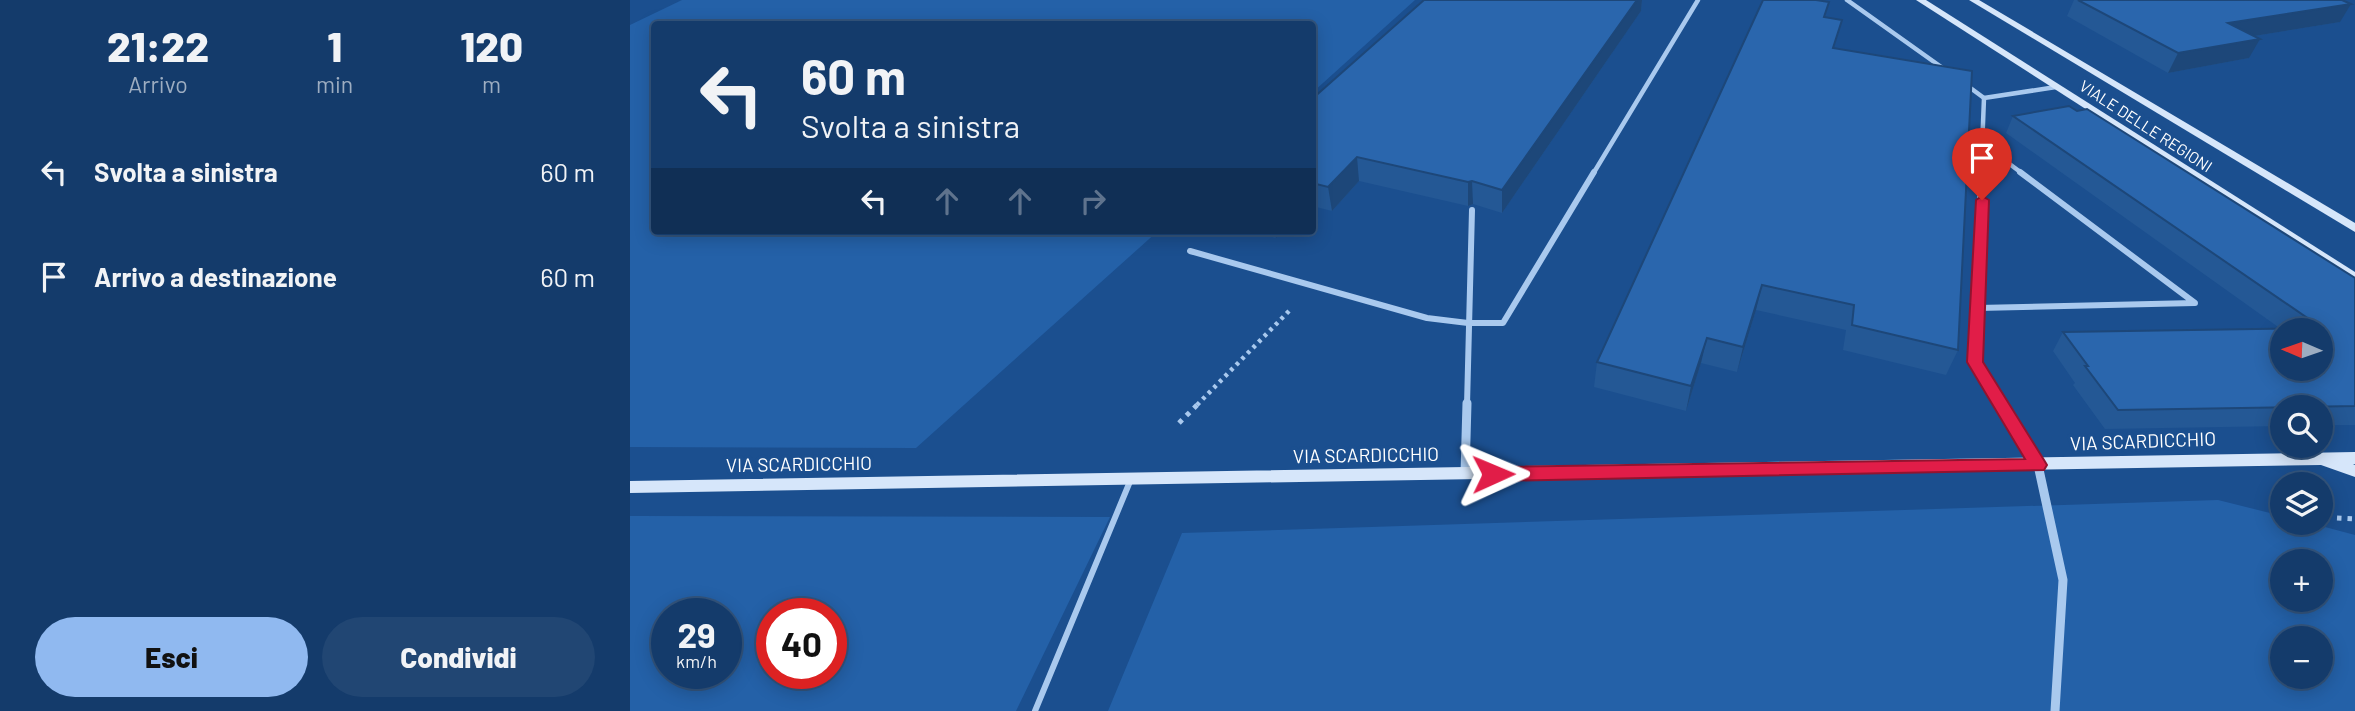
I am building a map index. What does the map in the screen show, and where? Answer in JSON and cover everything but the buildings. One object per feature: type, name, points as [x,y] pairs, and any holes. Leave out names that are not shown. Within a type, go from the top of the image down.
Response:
[{"type":"street","points":[[1190,251],[1427,317],[1468,323],[1503,323],[1698,0]]},
{"type":"street","points":[[1847,0],[1952,75]]},
{"type":"street","name":"VIALE DELLE REGIONI","points":[[1920,0],[2355,278]]},
{"type":"street","name":"VIALE DELLE REGIONI","points":[[1973,0],[2355,228]]},
{"type":"street","points":[[1963,83],[1984,98],[2056,87]]},
{"type":"street","points":[[1984,98],[1975,362],[2038,465],[2063,580],[2055,711]]},
{"type":"street","points":[[1978,308],[2195,303],[1984,145]]},
{"type":"street","points":[[1465,474],[1472,210]]},
{"type":"street","name":"VIA SCARDICCHIO","points":[[2333,457],[2355,457]]},
{"type":"street","name":"VIA SCARDICCHIO","points":[[630,487],[2038,465],[2281,458]]},
{"type":"street","points":[[2319,458],[2355,471]]},
{"type":"lane","points":[[1035,711],[1131,479]]},
{"type":"path","points":[[1179,424],[1314,285]]},
{"type":"path","points":[[2337,518],[2355,519]]},
{"type":"shaded area","points":[[682,0],[1415,0],[1316,89],[1316,21],[651,21],[651,235],[1154,235],[916,448],[630,447],[630,25]]},
{"type":"shaded area","points":[[2218,500],[2270,513],[2270,535],[2333,535],[2333,529],[2355,535],[2355,711],[1108,711],[1182,533]]},
{"type":"shaded area","points":[[630,516],[1110,517],[1016,711],[630,711]]},
{"type":"route","points":[[1493,474],[2038,465],[1975,362],[1982,200]]}]
